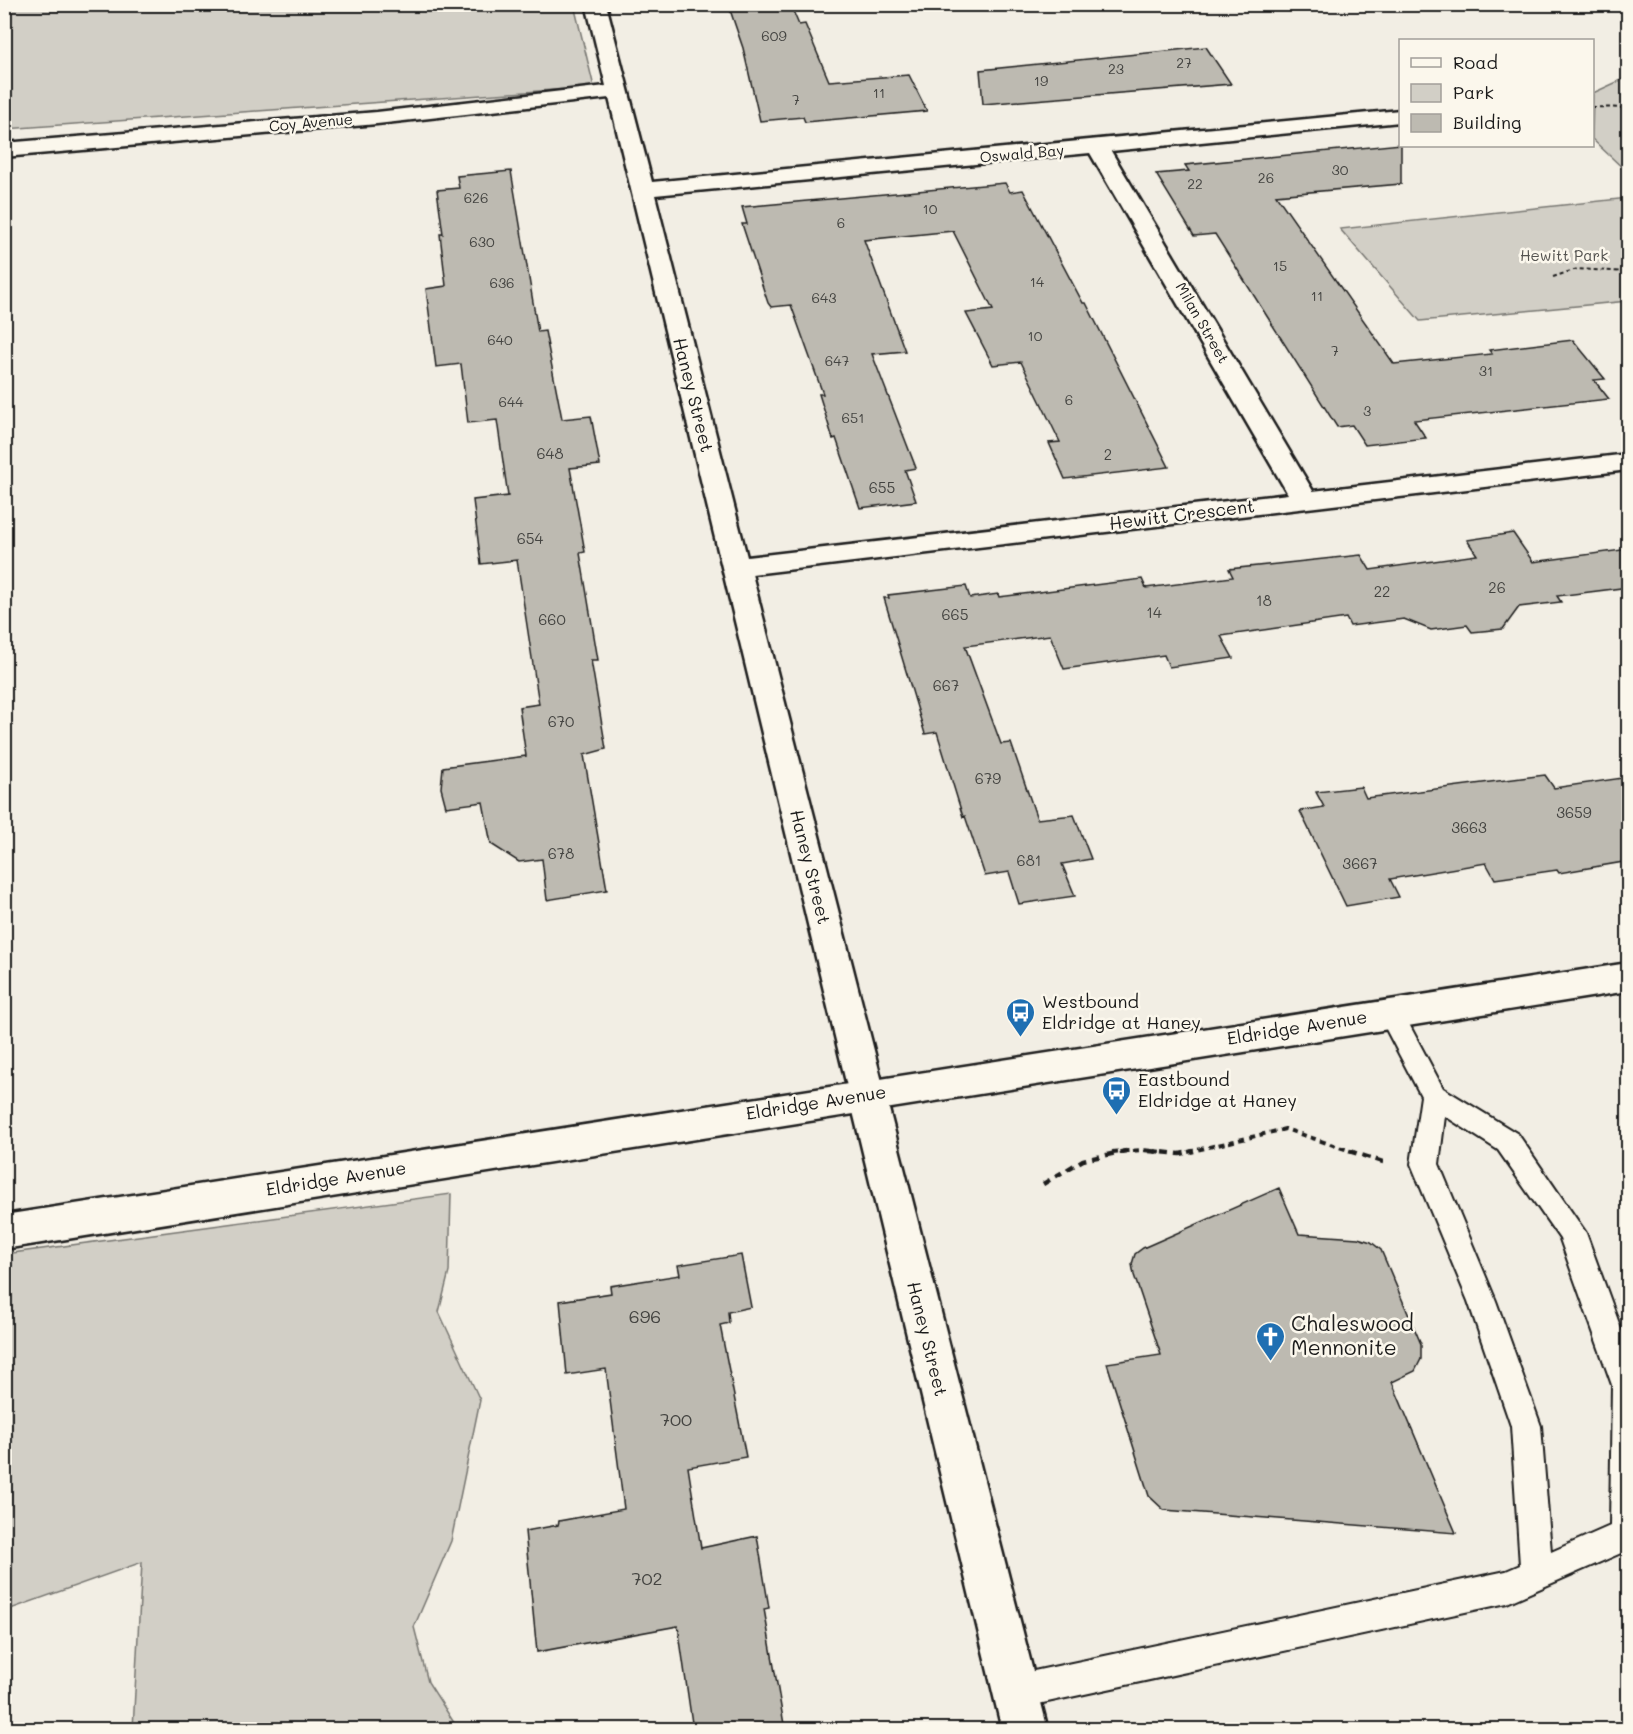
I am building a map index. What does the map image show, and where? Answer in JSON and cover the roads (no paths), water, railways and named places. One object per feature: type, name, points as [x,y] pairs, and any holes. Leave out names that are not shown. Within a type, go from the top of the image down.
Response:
[{"type":"street","name":"Haney Street","points":[[596,4],[1020,1711]]},
{"type":"street","name":"Coy Avenue","points":[[4,150],[377,118],[618,91]]},
{"type":"street","name":"Oswald Bay","points":[[642,190],[1399,116]]},
{"type":"street","name":"Milan Street","points":[[1098,147],[1305,500]]},
{"type":"street","name":"Hewitt Crescent","points":[[736,567],[1629,462]]},
{"type":"street","name":"Eldridge Avenue","points":[[4,1232],[1629,977]]},
{"type":"lane","points":[[1020,1711],[1507,1587],[1626,1535],[1627,1386],[1572,1233],[1508,1142],[1434,1096],[1390,1014]]},
{"type":"lane","points":[[1434,1096],[1425,1164],[1482,1301],[1526,1426],[1537,1574]]},
{"type":"place","name":"Westbound Eldridge at Haney","points":[[1021,1038]]},
{"type":"place","name":"Eastbound Eldridge at Haney","points":[[1117,1116]]},
{"type":"place","name":"Chaleswood Mennonite","points":[[1270,1362]]},
{"type":"park label","name":"Hewitt Park","points":[[1564,256]]}]
